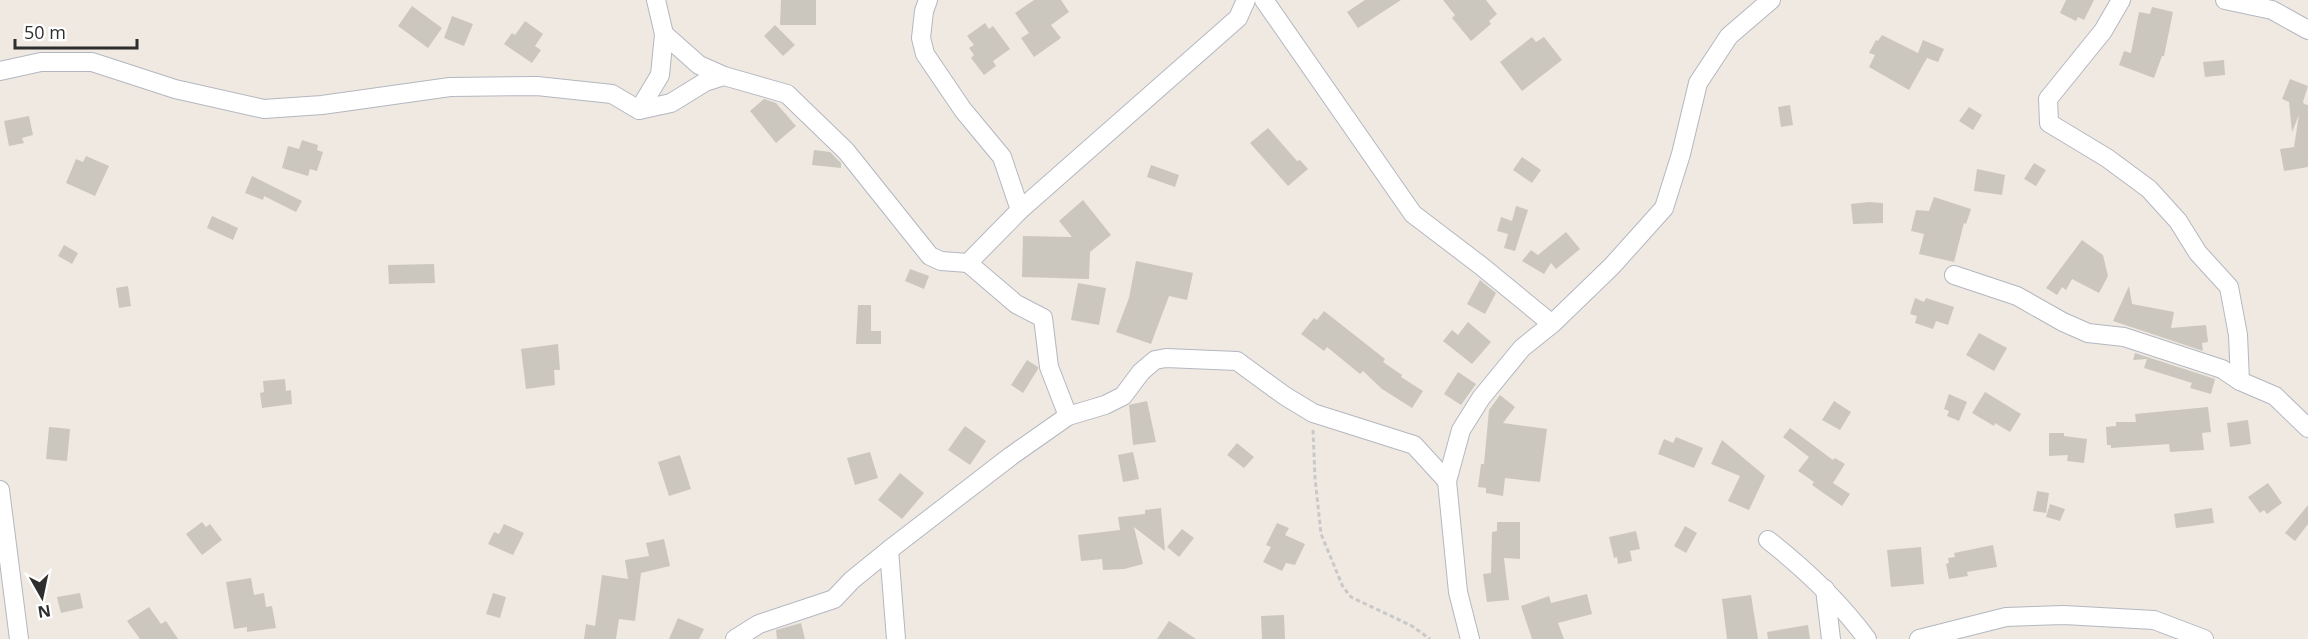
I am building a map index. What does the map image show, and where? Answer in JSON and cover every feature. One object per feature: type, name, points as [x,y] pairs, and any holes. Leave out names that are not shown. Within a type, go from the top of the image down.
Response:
[{"type":"street","points":[[639,110],[660,75],[664,34],[656,0]]},
{"type":"street","points":[[968,263],[1020,210],[1238,18],[1246,0]]},
{"type":"street","points":[[1264,0],[1413,214],[1552,324]]},
{"type":"street","points":[[1470,639],[1458,592],[1447,482],[1461,430],[1481,398],[1522,348],[1552,324],[1612,266],[1664,208],[1681,154],[1698,83],[1729,36],[1771,0]]},
{"type":"street","points":[[2121,0],[2103,31],[2048,99],[2049,123],[2107,158],[2149,189],[2178,221],[2198,253],[2229,287],[2238,335],[2240,381]]},
{"type":"street","points":[[2225,0],[2272,10],[2308,30]]},
{"type":"street","points":[[923,1],[921,38],[925,54],[963,110],[1002,157],[1020,210]]},
{"type":"street","points":[[664,34],[699,65],[724,76],[787,94],[846,151],[930,256],[941,261],[968,263],[1016,304],[1043,318],[1049,367],[1068,417]]},
{"type":"street","points":[[0,71],[41,62],[92,62],[175,89],[264,109],[332,104],[450,87],[537,86],[612,94],[639,110],[671,103],[705,82],[724,76]]},
{"type":"street","points":[[1954,274],[2018,296],[2063,322],[2088,333],[2124,337],[2222,369],[2240,381],[2275,396],[2308,428]]},
{"type":"street","points":[[735,639],[759,624],[834,598],[889,550],[1011,456],[1068,417],[1124,396],[1141,372],[1155,360],[1166,358],[1237,362],[1313,413],[1414,445],[1447,482]]},
{"type":"street","points":[[0,490],[19,639]]},
{"type":"street","points":[[1768,540],[1825,589],[1867,639]]},
{"type":"street","points":[[889,550],[896,639]]},
{"type":"street","points":[[1825,589],[1831,639]]},
{"type":"street","points":[[1919,639],[2006,617],[2064,615],[2154,620],[2204,639]]},
{"type":"path","points":[[1313,413],[1315,478],[1321,534],[1343,587],[1351,597],[1419,630],[1430,639]]},
{"type":"building","points":[[781,0],[816,0],[816,25],[780,25]]},
{"type":"building","points":[[1034,0],[1061,0],[1069,12],[1051,25],[1061,38],[1034,57],[1021,38],[1029,33],[1015,13]]},
{"type":"building","points":[[1365,0],[1401,0],[1358,28],[1347,12]]},
{"type":"building","points":[[1443,0],[1486,0],[1497,14],[1489,21],[1491,24],[1471,41],[1452,18],[1455,15]]},
{"type":"building","points":[[2066,0],[2094,0],[2084,20],[2078,17],[2076,21],[2060,13]]},
{"type":"building","points":[[412,6],[442,28],[428,48],[398,26]]},
{"type":"building","points":[[2152,7],[2173,12],[2164,56],[2162,56],[2154,78],[2119,65],[2124,51],[2131,53],[2139,12],[2150,14]]},
{"type":"building","points":[[452,16],[473,24],[464,46],[444,38]]},
{"type":"building","points":[[525,21],[543,34],[535,46],[541,50],[532,63],[504,44],[512,33],[515,35]]},
{"type":"building","points":[[985,23],[989,29],[993,26],[1010,49],[993,61],[996,66],[984,75],[971,58],[974,55],[969,48],[974,45],[967,36]]},
{"type":"building","points":[[775,25],[795,45],[783,56],[764,36]]},
{"type":"building","points":[[1882,35],[1918,53],[1923,40],[1944,49],[1938,62],[1927,58],[1909,90],[1869,67],[1875,55],[1869,53],[1876,40],[1878,41]]},
{"type":"building","points":[[1532,37],[1536,42],[1544,37],[1562,60],[1522,91],[1500,62]]},
{"type":"building","points":[[2224,60],[2225,75],[2205,77],[2203,62]]},
{"type":"building","points":[[2290,79],[2308,86],[2303,102],[2308,105],[2308,167],[2284,171],[2280,149],[2294,147],[2299,115],[2292,132],[2289,102],[2282,99]]},
{"type":"building","points":[[764,99],[776,103],[796,126],[776,143],[750,111]]},
{"type":"building","points":[[1790,105],[1793,125],[1781,127],[1778,107]]},
{"type":"building","points":[[1969,107],[1982,115],[1973,130],[1959,121]]},
{"type":"building","points":[[29,116],[33,135],[22,138],[24,143],[9,146],[4,121]]},
{"type":"building","points":[[1268,128],[1297,161],[1300,160],[1308,169],[1288,186],[1250,143]]},
{"type":"building","points":[[302,140],[318,145],[317,150],[323,152],[317,171],[310,169],[308,176],[282,168],[288,146],[299,149]]},
{"type":"building","points":[[814,150],[830,152],[841,163],[841,168],[812,165]]},
{"type":"building","points":[[86,156],[109,166],[95,196],[66,183],[76,159],[83,162]]},
{"type":"building","points":[[1522,157],[1541,170],[1532,183],[1513,170]]},
{"type":"building","points":[[2034,163],[2046,170],[2036,186],[2024,179]]},
{"type":"building","points":[[1151,165],[1179,175],[1175,187],[1147,177]]},
{"type":"building","points":[[1977,169],[2005,175],[2002,195],[1974,191]]},
{"type":"building","points":[[252,176],[302,201],[296,212],[264,196],[263,200],[245,193]]},
{"type":"building","points":[[1934,197],[1971,209],[1966,224],[1964,223],[1954,262],[1919,254],[1924,234],[1911,231],[1916,210],[1929,211]]},
{"type":"building","points":[[1083,200],[1111,235],[1090,252],[1089,279],[1022,277],[1023,236],[1072,237],[1059,221]]},
{"type":"building","points":[[1883,203],[1883,223],[1853,224],[1851,204]]},
{"type":"building","points":[[1516,206],[1528,210],[1515,251],[1504,248],[1508,234],[1497,231],[1501,217],[1512,221]]},
{"type":"building","points":[[212,216],[238,228],[233,240],[207,228]]},
{"type":"building","points":[[1566,232],[1580,249],[1556,269],[1551,263],[1544,274],[1522,261],[1531,250],[1538,255]]},
{"type":"building","points":[[2082,240],[2103,255],[2108,276],[2099,293],[2072,279],[2066,290],[2062,287],[2057,295],[2046,288]]},
{"type":"building","points":[[64,245],[78,253],[72,264],[58,256]]},
{"type":"building","points":[[1136,261],[1193,273],[1187,300],[1169,296],[1151,344],[1116,332],[1129,298]]},
{"type":"building","points":[[434,264],[435,283],[389,284],[388,265]]},
{"type":"building","points":[[910,269],[929,276],[924,289],[905,281]]},
{"type":"building","points":[[1480,280],[1496,293],[1485,314],[1467,304]]},
{"type":"building","points":[[1078,283],[1106,288],[1099,325],[1071,320]]},
{"type":"building","points":[[128,286],[131,306],[119,308],[116,288]]},
{"type":"building","points":[[2129,286],[2132,304],[2174,312],[2171,328],[2206,325],[2208,342],[2202,343],[2203,351],[2113,321]]},
{"type":"building","points":[[1915,298],[1924,302],[1926,298],[1954,307],[1948,325],[1936,321],[1933,329],[1915,323],[1917,316],[1910,314]]},
{"type":"building","points":[[858,305],[871,305],[871,331],[881,331],[881,344],[856,344]]},
{"type":"building","points":[[1324,311],[1385,359],[1383,362],[1402,375],[1401,377],[1423,391],[1412,408],[1382,389],[1363,371],[1360,374],[1327,347],[1324,351],[1301,334],[1314,318],[1317,320]]},
{"type":"building","points":[[1468,322],[1491,342],[1472,364],[1443,341],[1452,330],[1458,335]]},
{"type":"building","points":[[1979,333],[2007,348],[1994,371],[1966,355]]},
{"type":"building","points":[[558,344],[560,370],[554,370],[555,385],[526,389],[521,349]]},
{"type":"building","points":[[2135,353],[2215,379],[2211,394],[2190,388],[2192,383],[2144,368],[2147,359],[2133,360]]},
{"type":"building","points":[[1027,360],[1038,369],[1023,393],[1011,385]]},
{"type":"building","points":[[1458,372],[1476,384],[1461,405],[1444,394]]},
{"type":"building","points":[[285,379],[286,391],[291,390],[292,404],[262,408],[260,393],[264,392],[263,381]]},
{"type":"building","points":[[1985,392],[2021,414],[2010,432],[1972,413]]},
{"type":"building","points":[[1949,394],[1967,402],[1959,421],[1947,416],[1949,411],[1944,409]]},
{"type":"building","points":[[1500,395],[1515,407],[1503,423],[1547,429],[1540,482],[1505,478],[1503,496],[1486,493],[1486,488],[1478,487],[1481,464],[1484,464],[1489,410]]},
{"type":"building","points":[[1147,401],[1156,442],[1133,445],[1129,405]]},
{"type":"building","points":[[1834,401],[1851,412],[1840,430],[1822,420]]},
{"type":"building","points":[[2208,407],[2211,432],[2202,433],[2204,450],[2170,452],[2169,444],[2111,448],[2111,445],[2107,445],[2106,427],[2116,426],[2116,422],[2136,422],[2135,414]]},
{"type":"building","points":[[2248,420],[2251,444],[2230,447],[2227,423]]},
{"type":"building","points":[[965,426],[986,441],[970,465],[948,450]]},
{"type":"building","points":[[49,427],[70,429],[67,461],[46,459]]},
{"type":"building","points":[[1790,428],[1833,460],[1835,458],[1845,464],[1833,483],[1850,494],[1842,506],[1812,485],[1814,482],[1798,471],[1809,457],[1783,437]]},
{"type":"building","points":[[2049,433],[2064,433],[2064,436],[2087,439],[2084,463],[2067,461],[2068,455],[2049,456]]},
{"type":"building","points":[[1676,437],[1703,448],[1694,468],[1658,454],[1664,439],[1673,443]]},
{"type":"building","points":[[1722,440],[1765,476],[1749,510],[1728,501],[1740,476],[1711,464]]},
{"type":"building","points":[[1237,443],[1254,457],[1244,468],[1227,455]]},
{"type":"building","points":[[870,452],[878,478],[855,485],[847,458]]},
{"type":"building","points":[[1133,452],[1139,479],[1123,482],[1118,455]]},
{"type":"building","points":[[680,455],[691,489],[669,496],[658,462]]},
{"type":"building","points":[[900,473],[924,493],[902,519],[878,500]]},
{"type":"building","points":[[2268,483],[2282,503],[2267,514],[2264,510],[2260,513],[2248,497]]},
{"type":"building","points":[[2037,491],[2049,493],[2046,513],[2033,511]]},
{"type":"building","points":[[2050,504],[2065,509],[2060,521],[2046,517]]},
{"type":"building","points":[[2308,505],[2308,524],[2295,541],[2285,533]]},
{"type":"building","points":[[1161,508],[1165,551],[1134,527],[1143,564],[1124,569],[1103,570],[1102,559],[1081,561],[1078,535],[1120,530],[1118,517],[1145,514],[1145,510]]},
{"type":"building","points":[[2212,508],[2214,523],[2176,528],[2174,514]]},
{"type":"building","points":[[202,522],[206,527],[210,524],[222,540],[202,555],[186,534]]},
{"type":"building","points":[[1497,522],[1520,522],[1520,559],[1504,558],[1509,600],[1487,602],[1483,574],[1491,573],[1492,532],[1497,531]]},
{"type":"building","points":[[1277,523],[1289,528],[1285,535],[1305,544],[1295,565],[1286,563],[1282,571],[1263,562],[1271,547],[1266,545]]},
{"type":"building","points":[[504,524],[524,533],[513,555],[488,544],[494,532],[499,534]]},
{"type":"building","points":[[1685,526],[1697,533],[1686,553],[1674,546]]},
{"type":"building","points":[[1182,529],[1194,538],[1179,557],[1167,547]]},
{"type":"building","points":[[1636,531],[1640,549],[1630,551],[1632,561],[1618,564],[1617,557],[1614,558],[1609,537]]},
{"type":"building","points":[[664,539],[670,566],[641,573],[635,621],[619,619],[616,639],[584,639],[586,624],[595,626],[602,575],[628,579],[625,560],[649,556],[646,543]]},
{"type":"building","points":[[1993,545],[1997,567],[1967,572],[1968,576],[1949,579],[1946,564],[1949,563],[1948,558],[1955,557],[1954,553]]},
{"type":"building","points":[[1921,547],[1924,584],[1891,587],[1887,550]]},
{"type":"building","points":[[251,578],[254,595],[264,593],[266,607],[272,606],[276,628],[247,632],[247,627],[234,629],[226,582]]},
{"type":"building","points":[[80,593],[83,608],[61,613],[57,597]]},
{"type":"building","points":[[493,593],[506,597],[500,618],[486,614]]},
{"type":"building","points":[[1587,594],[1592,614],[1558,623],[1564,639],[1532,639],[1521,606],[1549,596],[1551,603]]},
{"type":"building","points":[[1751,595],[1758,639],[1727,639],[1722,599]]},
{"type":"building","points":[[149,607],[161,624],[166,621],[178,639],[140,639],[127,621]]},
{"type":"building","points":[[1284,615],[1285,639],[1262,639],[1261,616]]},
{"type":"building","points":[[678,618],[704,629],[699,639],[669,639]]},
{"type":"building","points":[[1169,621],[1196,639],[1157,639]]},
{"type":"building","points":[[801,623],[805,639],[777,639],[776,630]]},
{"type":"building","points":[[1808,625],[1810,639],[1768,639],[1767,632]]}]
